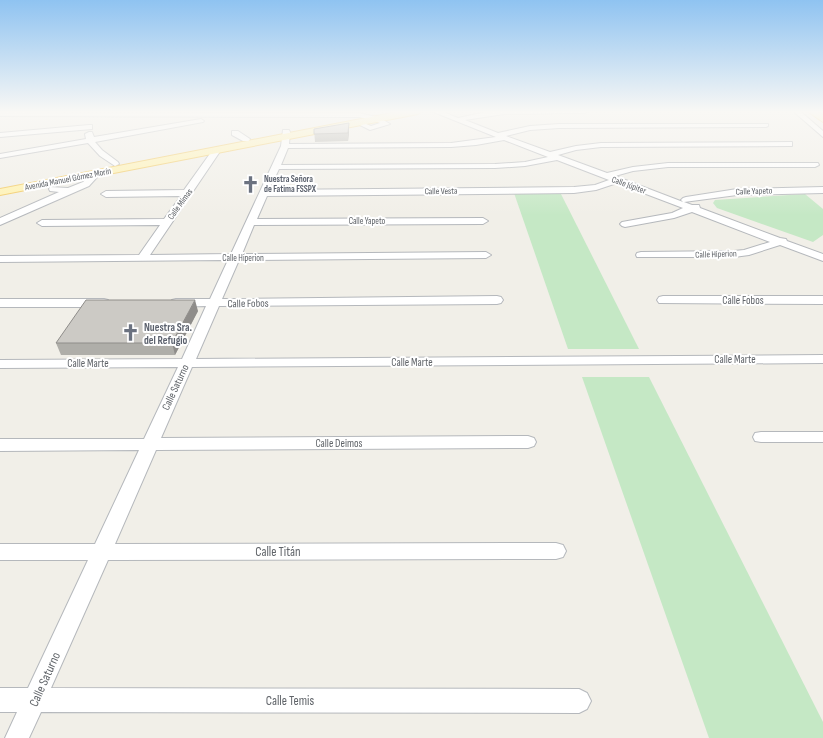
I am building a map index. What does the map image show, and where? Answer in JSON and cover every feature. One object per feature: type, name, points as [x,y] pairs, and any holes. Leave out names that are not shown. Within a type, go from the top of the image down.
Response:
[{"type":"main road","name":"Avenida Manuel Gómez Morín","points":[[0,186],[212,145]]},
{"type":"main road","name":"Avenida Manuel Gómez Morín","points":[[0,192],[54,186],[96,174],[243,145]]},
{"type":"street","points":[[0,156],[59,145]]},
{"type":"street","points":[[94,145],[115,164]]},
{"type":"street","name":"Calle Saturno","points":[[17,738],[213,303],[235,258],[283,145]]},
{"type":"street","name":"Calle Júpiter","points":[[530,145],[607,176],[617,177],[686,200],[697,207]]},
{"type":"street","points":[[275,167],[494,166],[525,164],[576,148],[597,145]]},
{"type":"street","name":"Calle Mimas","points":[[142,258],[217,150]]},
{"type":"street","name":"Calle Júpiter","points":[[555,155],[784,240],[823,258]]},
{"type":"street","name":"Calle Vesta","points":[[264,193],[574,190],[596,187],[617,177],[650,166],[815,165]]},
{"type":"street","points":[[0,222],[86,184],[96,174]]},
{"type":"street","points":[[18,204],[54,186],[69,191]]},
{"type":"street","name":"Calle Yapeto","points":[[686,200],[712,194],[739,191],[823,190]]},
{"type":"street","points":[[106,194],[188,193]]},
{"type":"street","points":[[625,224],[674,215],[697,207]]},
{"type":"street","name":"Calle Yapeto","points":[[251,222],[483,221]]},
{"type":"street","points":[[42,223],[167,222]]},
{"type":"street","name":"Calle Júpiter","points":[[784,240],[823,251]]},
{"type":"street","name":"Calle Hiperion","points":[[641,255],[745,253],[784,240]]},
{"type":"street","name":"Calle Hiperion","points":[[0,259],[486,255]]},
{"type":"street","name":"Calle Fobos","points":[[166,303],[497,300]]},
{"type":"street","name":"Calle Fobos","points":[[663,300],[823,300]]},
{"type":"street","points":[[0,303],[118,303]]},
{"type":"street","name":"Calle Marte","points":[[0,364],[823,359]]},
{"type":"street","points":[[761,437],[823,437]]},
{"type":"street","name":"Calle Deimos","points":[[149,444],[528,442]]},
{"type":"street","points":[[0,445],[149,444]]},
{"type":"street","name":"Calle Titán","points":[[0,552],[556,551]]},
{"type":"street","name":"Calle Temis","points":[[0,700],[579,701]]},
{"type":"green space","points":[[514,193],[561,194],[639,349],[568,349]]},
{"type":"green space","points":[[805,194],[823,209],[823,235],[813,242],[717,208],[713,203],[715,200]]},
{"type":"green space","points":[[582,377],[649,377],[823,722],[823,738],[709,738]]},
{"type":"building","name":"Nuestra Sra. del Refugio","points":[[86,300],[195,300],[172,343],[56,343]]},
{"type":"place","name":"Nuestra Señora de Fatima FSSPX","points":[[251,184]]},
{"type":"place","name":"Nuestra Sra. del Refugio","points":[[131,333]]}]
